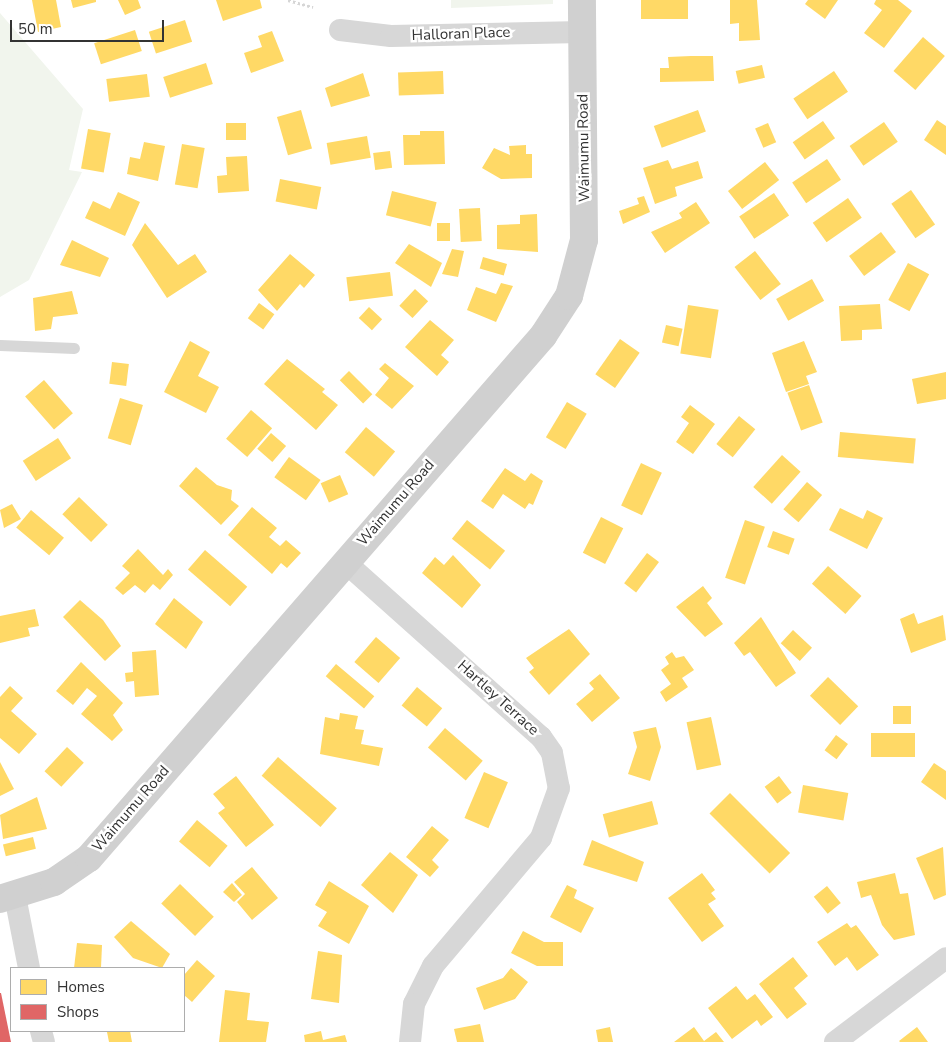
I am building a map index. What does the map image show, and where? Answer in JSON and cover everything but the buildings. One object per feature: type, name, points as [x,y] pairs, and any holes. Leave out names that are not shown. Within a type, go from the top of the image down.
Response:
[{"type":"main road","name":"Waimumu Road","points":[[7,897],[54,882],[88,858],[543,336],[569,296],[584,240],[582,0]]},
{"type":"street","name":"Halloran Place","points":[[340,30],[391,36],[583,32]]},
{"type":"street","name":"Hartley Terrace","points":[[345,562],[541,736],[552,753],[559,788],[541,838],[433,966],[414,1004],[410,1042]]},
{"type":"street","points":[[7,897],[29,967]]},
{"type":"street","points":[[835,1042],[946,958]]},
{"type":"lane","points":[[0,345],[74,348]]},
{"type":"path","points":[[288,0],[313,8]]},
{"type":"shaded area","points":[[451,0],[553,0],[553,4],[451,8]]},
{"type":"shaded area","points":[[0,13],[83,109],[69,170],[82,172],[29,280],[0,297]]}]
